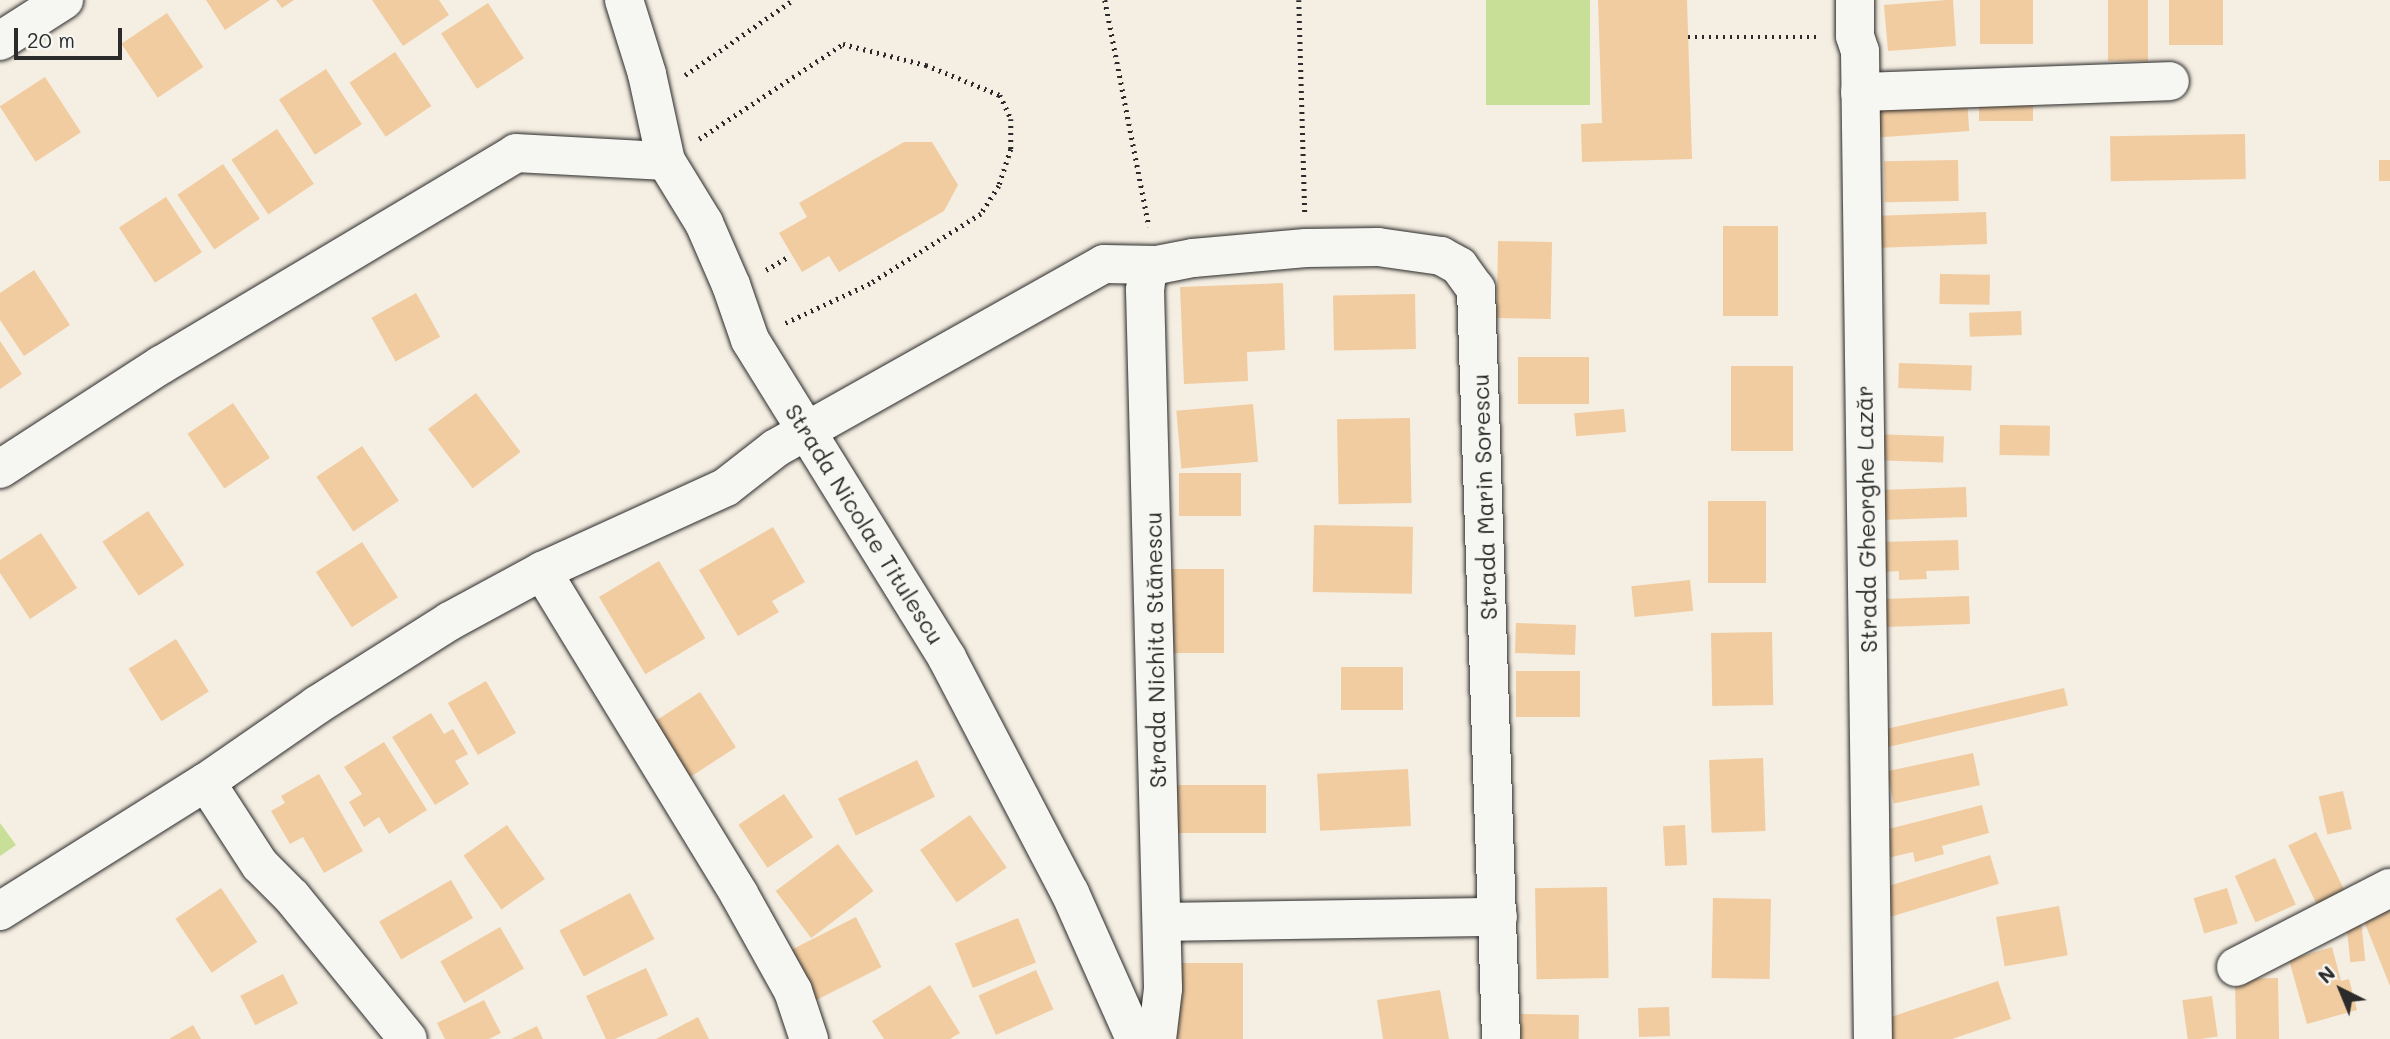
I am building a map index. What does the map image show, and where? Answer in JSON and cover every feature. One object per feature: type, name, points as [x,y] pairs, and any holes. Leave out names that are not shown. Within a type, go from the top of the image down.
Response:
[{"type":"street","points":[[0,41],[64,0]]},
{"type":"street","name":"Strada Nicolae Titulescu","points":[[624,0],[652,98],[666,161],[704,223],[731,285],[750,340],[947,658],[1070,893],[1135,1039]]},
{"type":"street","name":"Strada Gheorghe Lazăr","points":[[1855,18],[1860,51],[1873,1039]]},
{"type":"street","points":[[1860,92],[2170,81]]},
{"type":"street","points":[[0,469],[161,365],[516,153],[666,161]]},
{"type":"street","name":"Strada Marin Sorescu","points":[[0,911],[206,782],[317,705],[450,621],[542,571],[726,487],[776,448],[1104,264],[1157,265],[1193,258],[1306,248],[1378,247],[1441,256],[1459,266],[1476,289],[1502,1039]]},
{"type":"street","name":"Strada Nichita Stănescu","points":[[1157,265],[1147,274],[1145,290],[1162,922],[1163,989],[1157,1039]]},
{"type":"street","points":[[542,571],[739,894],[793,991],[809,1039]]},
{"type":"street","points":[[206,782],[260,865],[292,897],[408,1039]]},
{"type":"street","points":[[2236,967],[2390,888]]},
{"type":"street","points":[[1162,922],[1498,917]]},
{"type":"path","points":[[652,98],[793,0]]},
{"type":"path","points":[[1105,0],[1157,265]]},
{"type":"path","points":[[1299,0],[1306,248]]},
{"type":"path","points":[[1688,37],[1855,18]]},
{"type":"path","points":[[666,161],[843,44],[926,65],[1000,94],[1011,118],[1011,149],[999,186],[981,214],[870,284],[750,340]]},
{"type":"path","points":[[779,262],[789,256]]},
{"type":"green space","points":[[1486,0],[1590,0],[1590,105],[1486,105]]},
{"type":"green space","points":[[0,823],[16,845],[0,856]]},
{"type":"building","points":[[206,0],[270,0],[225,30]]},
{"type":"building","points":[[276,0],[294,0],[282,8]]},
{"type":"building","points":[[372,0],[439,0],[449,15],[403,46]]},
{"type":"building","points":[[1598,0],[1687,0],[1692,159],[1582,162],[1581,124],[1602,123]]},
{"type":"building","points":[[1953,0],[1956,46],[1888,51],[1884,5]]},
{"type":"building","points":[[1980,0],[2033,0],[2033,44],[1980,44]]},
{"type":"building","points":[[2108,0],[2148,0],[2148,61],[2108,61]]},
{"type":"building","points":[[2169,0],[2223,0],[2223,45],[2169,45]]},
{"type":"building","points":[[488,3],[524,58],[477,89],[441,33]]},
{"type":"building","points":[[167,13],[203,67],[158,98],[121,44]]},
{"type":"building","points":[[395,52],[431,106],[386,137],[349,83]]},
{"type":"building","points":[[326,69],[362,124],[315,155],[279,99]]},
{"type":"building","points":[[45,77],[81,132],[36,162],[0,106]]},
{"type":"building","points":[[1979,97],[2033,97],[2033,121],[1979,121]]},
{"type":"building","points":[[1967,99],[1969,131],[1880,137],[1878,105]]},
{"type":"building","points":[[277,129],[314,184],[268,214],[231,160]]},
{"type":"building","points":[[2245,134],[2246,179],[2111,181],[2110,136]]},
{"type":"building","points":[[904,142],[932,142],[958,185],[944,211],[839,272],[829,256],[802,272],[779,233],[807,217],[799,203]]},
{"type":"building","points":[[1958,160],[1959,201],[1885,202],[1884,161]]},
{"type":"building","points":[[2379,160],[2390,160],[2390,181],[2379,181]]},
{"type":"building","points":[[223,164],[260,219],[214,249],[177,195]]},
{"type":"building","points":[[166,197],[202,252],[155,283],[119,227]]},
{"type":"building","points":[[1986,212],[1987,244],[1873,248],[1872,216]]},
{"type":"building","points":[[1723,226],[1778,226],[1778,316],[1723,316]]},
{"type":"building","points":[[1498,241],[1552,242],[1551,319],[1497,318]]},
{"type":"building","points":[[34,270],[70,325],[24,356],[0,320],[0,293]]},
{"type":"building","points":[[1940,274],[1990,275],[1989,305],[1939,304]]},
{"type":"building","points":[[1283,283],[1285,350],[1247,352],[1248,381],[1184,384],[1180,287]]},
{"type":"building","points":[[416,293],[440,337],[396,361],[371,318]]},
{"type":"building","points":[[1415,294],[1416,349],[1334,350],[1333,295]]},
{"type":"building","points":[[2021,311],[2022,335],[1970,337],[1969,313]]},
{"type":"building","points":[[0,341],[22,374],[0,389]]},
{"type":"building","points":[[1518,357],[1589,357],[1589,404],[1518,404]]},
{"type":"building","points":[[1899,363],[1972,366],[1971,391],[1898,388]]},
{"type":"building","points":[[1731,366],[1793,366],[1793,451],[1731,451]]},
{"type":"building","points":[[476,393],[521,452],[473,488],[428,429]]},
{"type":"building","points":[[233,403],[270,458],[224,488],[187,434]]},
{"type":"building","points":[[1253,404],[1258,462],[1181,468],[1176,411]]},
{"type":"building","points":[[1624,409],[1626,432],[1576,436],[1574,413]]},
{"type":"building","points":[[1410,418],[1411,503],[1338,504],[1337,419]]},
{"type":"building","points":[[2000,425],[2050,426],[2049,456],[1999,455]]},
{"type":"building","points":[[1871,434],[1944,437],[1943,463],[1870,460]]},
{"type":"building","points":[[362,446],[399,501],[353,531],[316,477]]},
{"type":"building","points":[[1179,473],[1241,473],[1241,516],[1179,516]]},
{"type":"building","points":[[1966,487],[1967,517],[1881,520],[1880,490]]},
{"type":"building","points":[[1708,501],[1766,501],[1766,583],[1708,583]]},
{"type":"building","points":[[148,511],[184,565],[139,596],[102,542]]},
{"type":"building","points":[[1314,525],[1413,527],[1412,594],[1313,592]]},
{"type":"building","points":[[773,527],[805,582],[772,601],[779,612],[738,636],[699,570]]},
{"type":"building","points":[[41,533],[77,588],[30,619],[0,573],[0,560]]},
{"type":"building","points":[[1958,540],[1959,570],[1926,571],[1927,579],[1899,580],[1899,571],[1882,572],[1881,542]]},
{"type":"building","points":[[362,542],[398,597],[352,627],[316,572]]},
{"type":"building","points":[[659,561],[705,638],[645,674],[599,597]]},
{"type":"building","points":[[1166,569],[1224,569],[1224,653],[1166,653]]},
{"type":"building","points":[[1690,580],[1693,611],[1635,617],[1631,586]]},
{"type":"building","points":[[1969,596],[1970,624],[1885,627],[1884,599]]},
{"type":"building","points":[[1516,623],[1576,625],[1575,655],[1515,653]]},
{"type":"building","points":[[1772,632],[1773,705],[1712,706],[1711,633]]},
{"type":"building","points":[[176,639],[209,692],[161,721],[129,669]]},
{"type":"building","points":[[1341,667],[1403,667],[1403,710],[1341,710]]},
{"type":"building","points":[[1516,671],[1580,671],[1580,717],[1516,717]]},
{"type":"building","points":[[486,681],[516,733],[478,755],[448,703]]},
{"type":"building","points":[[2064,688],[2068,706],[1886,748],[1882,730]]},
{"type":"building","points":[[700,692],[736,747],[689,778],[653,722]]},
{"type":"building","points":[[431,713],[444,734],[453,729],[468,754],[455,761],[469,784],[435,805],[392,737]]},
{"type":"building","points":[[384,742],[427,810],[389,834],[379,817],[364,827],[349,802],[362,794],[344,767]]},
{"type":"building","points":[[1973,753],[1980,785],[1894,804],[1887,771]]},
{"type":"building","points":[[1763,758],[1766,831],[1712,833],[1709,760]]},
{"type":"building","points":[[917,760],[935,797],[856,835],[838,799]]},
{"type":"building","points":[[1408,769],[1411,826],[1320,831],[1317,774]]},
{"type":"building","points":[[319,774],[363,851],[324,873],[303,837],[290,844],[271,811],[285,803],[281,796]]},
{"type":"building","points":[[1175,785],[1266,785],[1266,833],[1175,833]]},
{"type":"building","points":[[2343,791],[2352,829],[2327,835],[2319,797]]},
{"type":"building","points":[[784,794],[813,837],[767,868],[738,825]]},
{"type":"building","points":[[1982,805],[1989,833],[1942,846],[1944,854],[1915,862],[1913,852],[1888,858],[1881,831]]},
{"type":"building","points":[[970,815],[1007,867],[957,902],[920,850]]},
{"type":"building","points":[[507,825],[545,879],[501,909],[464,855]]},
{"type":"building","points":[[1685,825],[1687,865],[1665,866],[1663,826]]},
{"type":"building","points":[[2316,832],[2345,892],[2318,906],[2288,846]]},
{"type":"building","points":[[838,844],[874,891],[811,938],[776,891]]},
{"type":"building","points":[[1990,855],[1999,884],[1885,918],[1876,890]]},
{"type":"building","points":[[2275,858],[2296,905],[2256,922],[2235,876]]},
{"type":"building","points":[[451,880],[473,918],[401,960],[379,922]]},
{"type":"building","points":[[1607,887],[1609,978],[1537,979],[1535,888]]},
{"type":"building","points":[[221,888],[257,942],[212,973],[175,919]]},
{"type":"building","points":[[2227,888],[2238,923],[2204,934],[2194,898]]},
{"type":"building","points":[[630,893],[654,939],[584,976],[559,931]]},
{"type":"building","points":[[1713,898],[1771,899],[1770,979],[1712,978]]},
{"type":"building","points":[[2059,906],[2068,955],[2005,966],[1996,917]]},
{"type":"building","points":[[2390,906],[2390,986],[2362,916]]},
{"type":"building","points":[[856,917],[881,967],[815,1000],[790,951]]},
{"type":"building","points":[[1018,918],[1036,963],[973,988],[955,943]]},
{"type":"building","points":[[2361,920],[2365,961],[2350,962],[2346,922]]},
{"type":"building","points":[[500,927],[524,969],[464,1003],[440,962]]},
{"type":"building","points":[[2332,947],[2341,981],[2349,979],[2357,1010],[2307,1024],[2289,960]]},
{"type":"building","points":[[1176,963],[1243,963],[1243,1039],[1176,1039]]},
{"type":"building","points":[[646,968],[668,1015],[615,1039],[606,1039],[586,996]]},
{"type":"building","points":[[1036,970],[1053,1009],[996,1035],[978,996]]},
{"type":"building","points":[[283,974],[298,1003],[255,1025],[240,996]]},
{"type":"building","points":[[2278,978],[2279,1039],[2236,1039],[2235,979]]},
{"type":"building","points":[[1998,981],[2011,1019],[1952,1039],[1886,1039],[1879,1021]]},
{"type":"building","points":[[930,985],[960,1033],[950,1039],[884,1039],[872,1021]]},
{"type":"building","points":[[1440,990],[1449,1039],[1383,1039],[1377,1000]]},
{"type":"building","points":[[2212,996],[2218,1037],[2188,1039],[2182,1000]]},
{"type":"building","points":[[484,1000],[501,1033],[489,1039],[445,1039],[437,1023]]},
{"type":"building","points":[[1669,1007],[1670,1036],[1639,1037],[1638,1008]]},
{"type":"building","points":[[1521,1014],[1579,1015],[1579,1039],[1521,1039]]},
{"type":"building","points":[[698,1017],[709,1039],[656,1039]]},
{"type":"building","points":[[193,1025],[201,1039],[169,1039]]},
{"type":"building","points":[[537,1026],[543,1039],[511,1039]]}]
